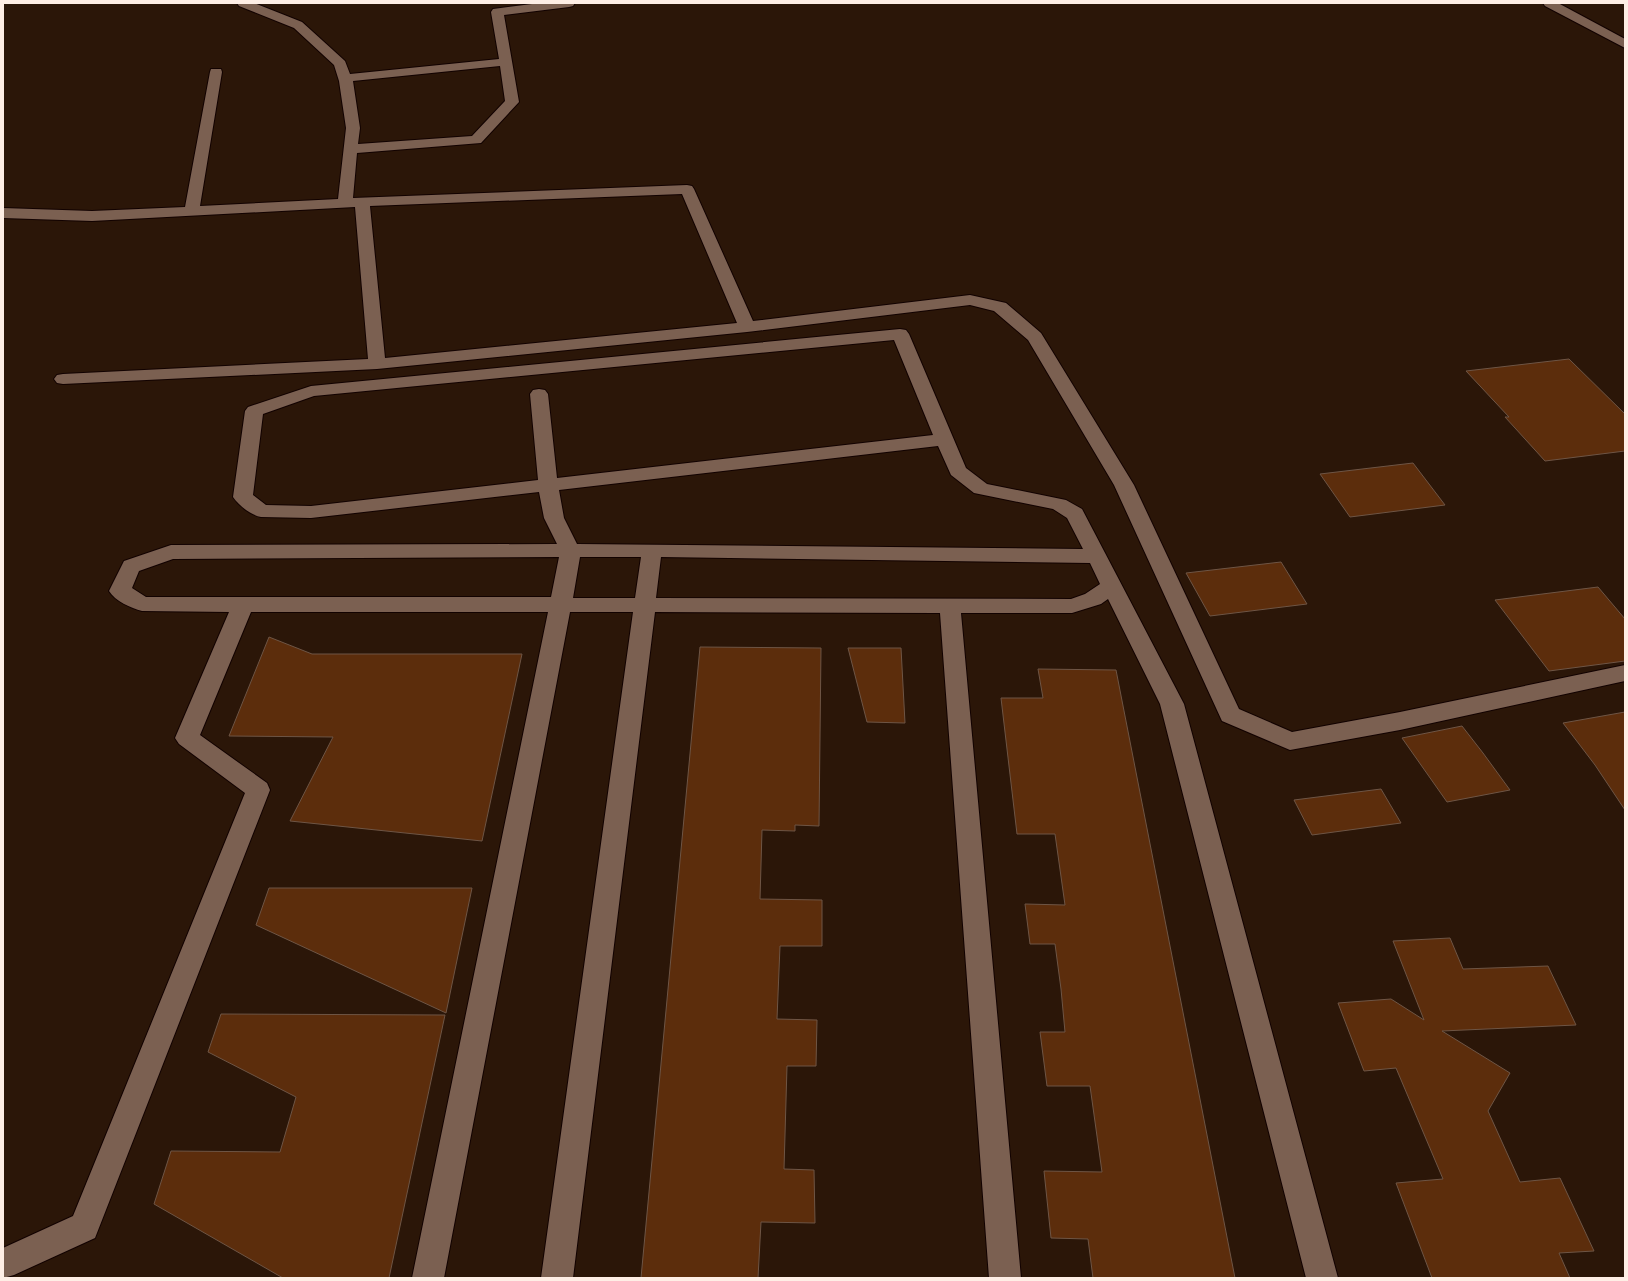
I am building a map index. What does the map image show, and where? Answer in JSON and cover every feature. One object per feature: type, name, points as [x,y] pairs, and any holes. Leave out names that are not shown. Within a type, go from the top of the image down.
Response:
[{"type":"street","points":[[243,3],[298,25],[340,64],[345,78],[353,128],[345,203]]},
{"type":"street","points":[[350,149],[476,140],[512,102],[497,12],[569,3]]},
{"type":"street","points":[[1549,3],[1625,44]]},
{"type":"street","points":[[1561,10],[1577,3]]},
{"type":"street","points":[[345,78],[506,62]]},
{"type":"street","points":[[192,211],[216,72]]},
{"type":"street","points":[[3,213],[92,216],[345,203],[687,189],[747,327]]},
{"type":"street","points":[[362,203],[377,364]]},
{"type":"street","points":[[62,379],[377,364],[747,327],[970,300],[1000,307],[1035,337],[1124,485],[1230,715],[1290,741],[1400,721],[1625,674]]},
{"type":"street","points":[[945,439],[311,512],[261,511],[243,496],[254,411],[311,391],[900,334],[945,439],[958,471],[981,489],[1059,504],[1075,514],[1172,704],[1322,1278]]},
{"type":"street","points":[[428,1278],[571,551],[554,518],[548,485],[539,394]]},
{"type":"street","points":[[1097,556],[652,550],[170,552],[131,566],[120,591],[142,604],[1072,606],[1093,599],[1112,587]]},
{"type":"street","points":[[557,1278],[652,550]]},
{"type":"street","points":[[3,1264],[84,1227],[258,790],[186,738],[243,604]]},
{"type":"street","points":[[950,606],[1005,1278]]},
{"type":"building","points":[[1569,359],[1625,414],[1625,451],[1545,461],[1505,417],[1509,417],[1466,371]]},
{"type":"building","points":[[1413,463],[1445,505],[1350,517],[1320,474]]},
{"type":"building","points":[[1281,562],[1307,604],[1210,616],[1186,573]]},
{"type":"building","points":[[1598,587],[1625,619],[1625,661],[1549,671],[1495,600]]},
{"type":"building","points":[[269,637],[312,654],[522,654],[482,841],[290,821],[333,737],[229,736]]},
{"type":"building","points":[[700,647],[821,648],[819,826],[795,825],[795,831],[762,830],[760,899],[822,900],[822,946],[780,946],[777,1019],[817,1020],[816,1066],[787,1066],[784,1169],[814,1170],[815,1223],[761,1222],[758,1278],[641,1278]]},
{"type":"building","points":[[848,648],[901,648],[905,723],[867,722]]},
{"type":"building","points":[[1038,669],[1116,670],[1235,1278],[1093,1278],[1088,1239],[1051,1238],[1044,1171],[1102,1172],[1090,1086],[1047,1086],[1040,1032],[1065,1032],[1061,989],[1055,944],[1030,944],[1025,904],[1065,905],[1055,834],[1017,834],[1001,698],[1043,698]]},
{"type":"building","points":[[1625,712],[1625,810],[1595,765],[1563,723]]},
{"type":"building","points":[[1462,726],[1510,790],[1447,802],[1402,738]]},
{"type":"building","points":[[1381,789],[1401,823],[1312,835],[1294,800]]},
{"type":"building","points":[[269,888],[472,888],[446,1013],[256,925]]},
{"type":"building","points":[[1450,938],[1463,969],[1548,966],[1576,1025],[1442,1031],[1510,1073],[1488,1111],[1520,1182],[1560,1178],[1594,1251],[1559,1253],[1570,1278],[1432,1278],[1396,1183],[1443,1179],[1396,1068],[1364,1071],[1338,1003],[1391,999],[1424,1020],[1393,941]]},
{"type":"building","points":[[221,1014],[445,1015],[389,1278],[283,1278],[154,1204],[171,1151],[280,1152],[296,1097],[208,1052]]}]
